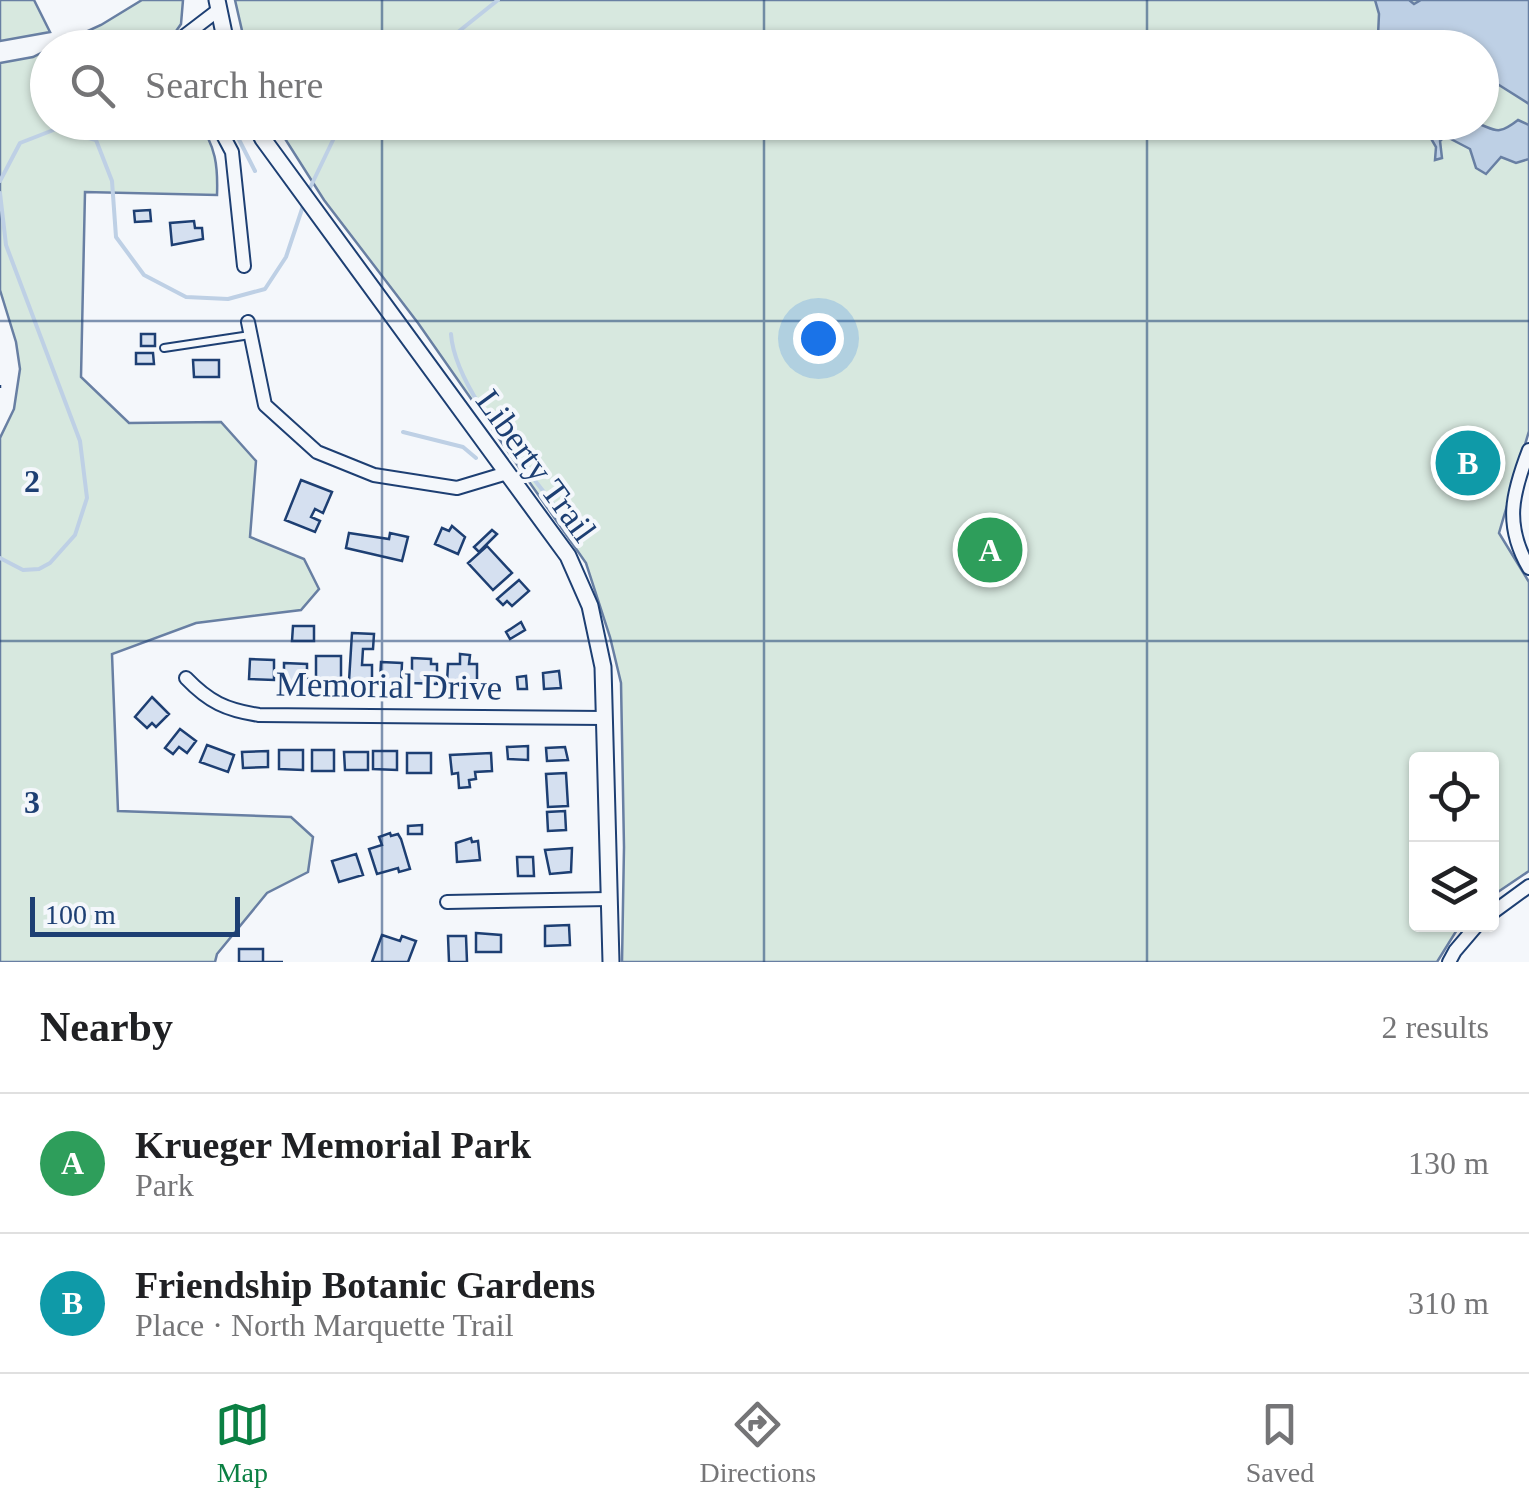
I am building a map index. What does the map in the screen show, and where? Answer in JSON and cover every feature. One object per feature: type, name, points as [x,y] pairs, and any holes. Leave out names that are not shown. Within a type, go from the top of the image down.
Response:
[{"type":"street","points":[[190,30],[217,5]]},
{"type":"street","points":[[217,5],[223,30]]},
{"type":"street","points":[[226,140],[232,152],[244,266]]},
{"type":"street","name":"Liberty Trail","points":[[264,140],[568,556],[590,606],[603,667],[611,962]]},
{"type":"street","points":[[250,329],[265,405],[316,452],[374,475],[457,488],[508,473]]},
{"type":"street","points":[[1529,450],[1515,488],[1513,526],[1517,546],[1529,568]]},
{"type":"street","name":"Memorial Drive","points":[[186,678],[207,700],[230,710],[259,715],[605,718]]},
{"type":"street","points":[[1499,908],[1529,886]]},
{"type":"street","points":[[447,902],[609,899]]},
{"type":"street","points":[[1449,962],[1472,932]]},
{"type":"lane","points":[[164,348],[250,329]]},
{"type":"shaded area","points":[[0,0],[34,0],[49,30],[30,30],[30,36],[0,41]]},
{"type":"shaded area","points":[[142,0],[183,0],[177,30],[90,30]]},
{"type":"shaded area","points":[[235,0],[1529,0],[1529,431],[1499,533],[1529,582],[1529,871],[1499,891],[1499,752],[1409,752],[1409,932],[1456,932],[1437,962],[622,962],[621,683],[586,563],[418,323],[324,200],[286,140],[1499,140],[1499,30],[242,30]]},
{"type":"shaded area","points":[[30,58],[30,140],[209,140],[216,166],[217,195],[85,192],[81,377],[129,423],[221,422],[256,461],[250,537],[304,559],[319,589],[301,610],[196,623],[112,654],[118,811],[291,817],[313,837],[308,872],[267,893],[217,954],[215,962],[0,962],[0,438],[14,409],[20,369],[0,290],[0,63]]},
{"type":"water","points":[[1375,0],[1409,0],[1414,4],[1421,0],[1529,0],[1529,104],[1499,85],[1499,30],[1378,30]]},
{"type":"water","points":[[1518,120],[1529,125],[1529,159],[1516,163],[1501,157],[1486,174],[1476,168],[1470,149],[1453,140],[1499,140],[1499,130]]},
{"type":"water","points":[[1432,140],[1441,140],[1442,158],[1435,160]]},
{"type":"building","points":[[150,210],[151,221],[135,222],[134,211]]},
{"type":"building","points":[[194,221],[195,228],[202,228],[203,239],[172,245],[170,223]]},
{"type":"building","points":[[141,334],[155,334],[155,346],[141,346]]},
{"type":"building","points":[[136,353],[153,353],[154,364],[136,364]]},
{"type":"building","points":[[193,360],[219,360],[219,377],[194,377]]},
{"type":"building","points":[[301,480],[332,492],[323,513],[315,509],[311,517],[320,521],[315,532],[285,520]]},
{"type":"building","points":[[452,526],[465,537],[458,554],[435,544],[442,528],[449,531]]},
{"type":"building","points":[[492,530],[497,534],[479,552],[474,547]]},
{"type":"building","points":[[349,533],[389,539],[390,533],[408,537],[402,561],[346,548]]},
{"type":"building","points":[[487,546],[512,573],[493,590],[468,563]]},
{"type":"building","points":[[519,580],[529,591],[512,606],[507,601],[503,605],[497,599]]},
{"type":"building","points":[[521,622],[525,630],[510,639],[506,632]]},
{"type":"building","points":[[293,626],[314,626],[314,641],[292,641]]},
{"type":"building","points":[[352,633],[374,634],[373,649],[363,649],[362,665],[372,665],[372,682],[349,681]]},
{"type":"building","points":[[460,654],[470,655],[469,664],[477,664],[477,682],[447,682],[448,664],[460,664]]},
{"type":"building","points":[[316,656],[341,656],[341,682],[316,683]]},
{"type":"building","points":[[412,658],[431,659],[431,664],[437,664],[437,684],[412,683]]},
{"type":"building","points":[[250,659],[274,660],[274,680],[249,679]]},
{"type":"building","points":[[381,662],[402,663],[401,682],[380,682]]},
{"type":"building","points":[[284,663],[307,664],[307,682],[284,682]]},
{"type":"building","points":[[559,671],[561,688],[544,689],[543,673]]},
{"type":"building","points":[[526,676],[527,689],[518,689],[517,677]]},
{"type":"building","points":[[152,697],[169,714],[156,727],[152,723],[147,728],[135,717]]},
{"type":"building","points":[[180,729],[196,741],[187,753],[179,747],[173,754],[165,748]]},
{"type":"building","points":[[207,745],[234,755],[228,772],[200,762]]},
{"type":"building","points":[[528,746],[528,760],[508,759],[507,747]]},
{"type":"building","points":[[565,747],[568,760],[547,761],[546,748]]},
{"type":"building","points":[[279,750],[303,750],[303,770],[279,769]]},
{"type":"building","points":[[312,750],[334,750],[334,771],[312,771]]},
{"type":"building","points":[[268,751],[268,767],[243,768],[242,752]]},
{"type":"building","points":[[373,751],[397,751],[397,770],[373,769]]},
{"type":"building","points":[[344,752],[368,752],[368,770],[345,770]]},
{"type":"building","points":[[407,753],[431,753],[431,773],[407,773]]},
{"type":"building","points":[[491,753],[492,771],[475,772],[476,779],[469,780],[470,787],[459,788],[458,773],[452,774],[450,755]]},
{"type":"building","points":[[566,773],[568,806],[548,807],[546,774]]},
{"type":"building","points":[[565,811],[566,830],[548,831],[547,812]]},
{"type":"building","points":[[422,825],[422,834],[408,834],[408,826]]},
{"type":"building","points":[[390,833],[401,839],[410,869],[377,874],[369,849],[382,845],[379,837]]},
{"type":"building","points":[[471,838],[472,842],[478,841],[480,860],[457,862],[456,843]]},
{"type":"building","points":[[572,848],[571,872],[550,874],[545,850]]},
{"type":"building","points":[[356,854],[363,875],[339,882],[332,861]]},
{"type":"building","points":[[517,857],[533,857],[534,876],[518,876]]},
{"type":"building","points":[[569,925],[570,945],[545,946],[545,926]]},
{"type":"building","points":[[476,933],[501,935],[501,952],[476,952]]},
{"type":"building","points":[[382,935],[416,941],[408,962],[372,962]]},
{"type":"building","points":[[448,936],[466,936],[467,962],[449,962]]},
{"type":"building","points":[[239,949],[263,949],[263,962],[239,962]]},
{"type":"waterway","points":[[460,30],[498,0]]},
{"type":"waterway","points":[[0,181],[20,143],[30,139]]},
{"type":"waterway","points":[[96,140],[112,181],[116,237],[144,275],[186,297],[228,299],[265,289],[286,257],[303,206]]},
{"type":"waterway","points":[[239,140],[255,171]]},
{"type":"waterway","points":[[308,192],[333,140]]},
{"type":"waterway","points":[[0,193],[6,245],[80,441],[87,498],[75,535],[50,563],[39,569],[23,570],[0,558]]},
{"type":"waterway","points":[[451,334],[455,356],[478,403],[559,512]]},
{"type":"waterway","points":[[403,432],[463,447],[476,458]]},
{"type":"place","name":"Friendship Botanic Gardens","points":[[1468,463]]},
{"type":"place","name":"Krueger Memorial Park","points":[[990,550]]}]
